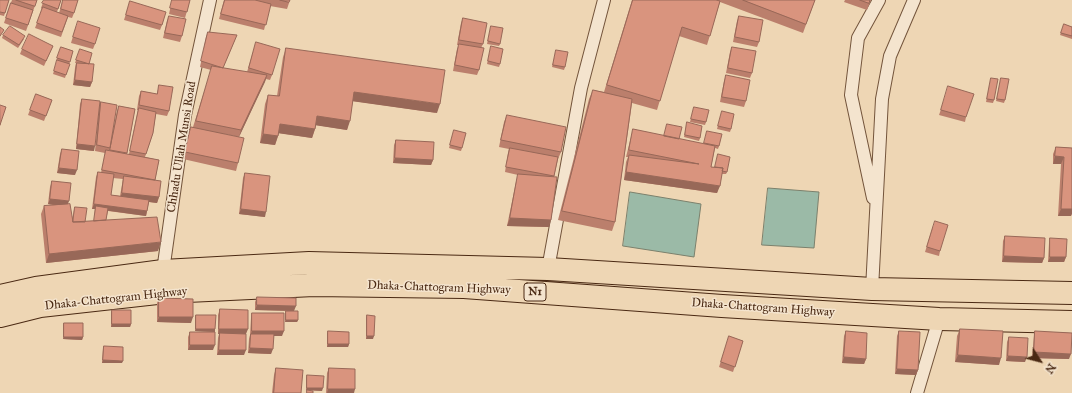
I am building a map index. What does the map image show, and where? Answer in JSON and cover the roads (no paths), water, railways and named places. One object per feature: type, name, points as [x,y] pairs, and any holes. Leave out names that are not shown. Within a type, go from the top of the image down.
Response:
[{"type":"highway","name":"Dhaka-Chattogram Highway","points":[[0,296],[36,288],[163,271],[309,263],[548,269],[872,289],[1072,292]]},
{"type":"highway","name":"Dhaka-Chattogram Highway","points":[[0,316],[40,306],[166,292],[314,284],[464,286],[722,306],[939,319],[1072,322]]},
{"type":"street","name":"Chhadu Ullah Munsi Road","points":[[163,271],[184,115],[210,0]]},
{"type":"street","points":[[548,269],[581,88],[604,0]]},
{"type":"street","points":[[876,210],[851,95],[858,38],[878,0]]},
{"type":"street","points":[[872,289],[882,99],[890,56],[914,0]]},
{"type":"street","points":[[917,393],[939,319]]}]
